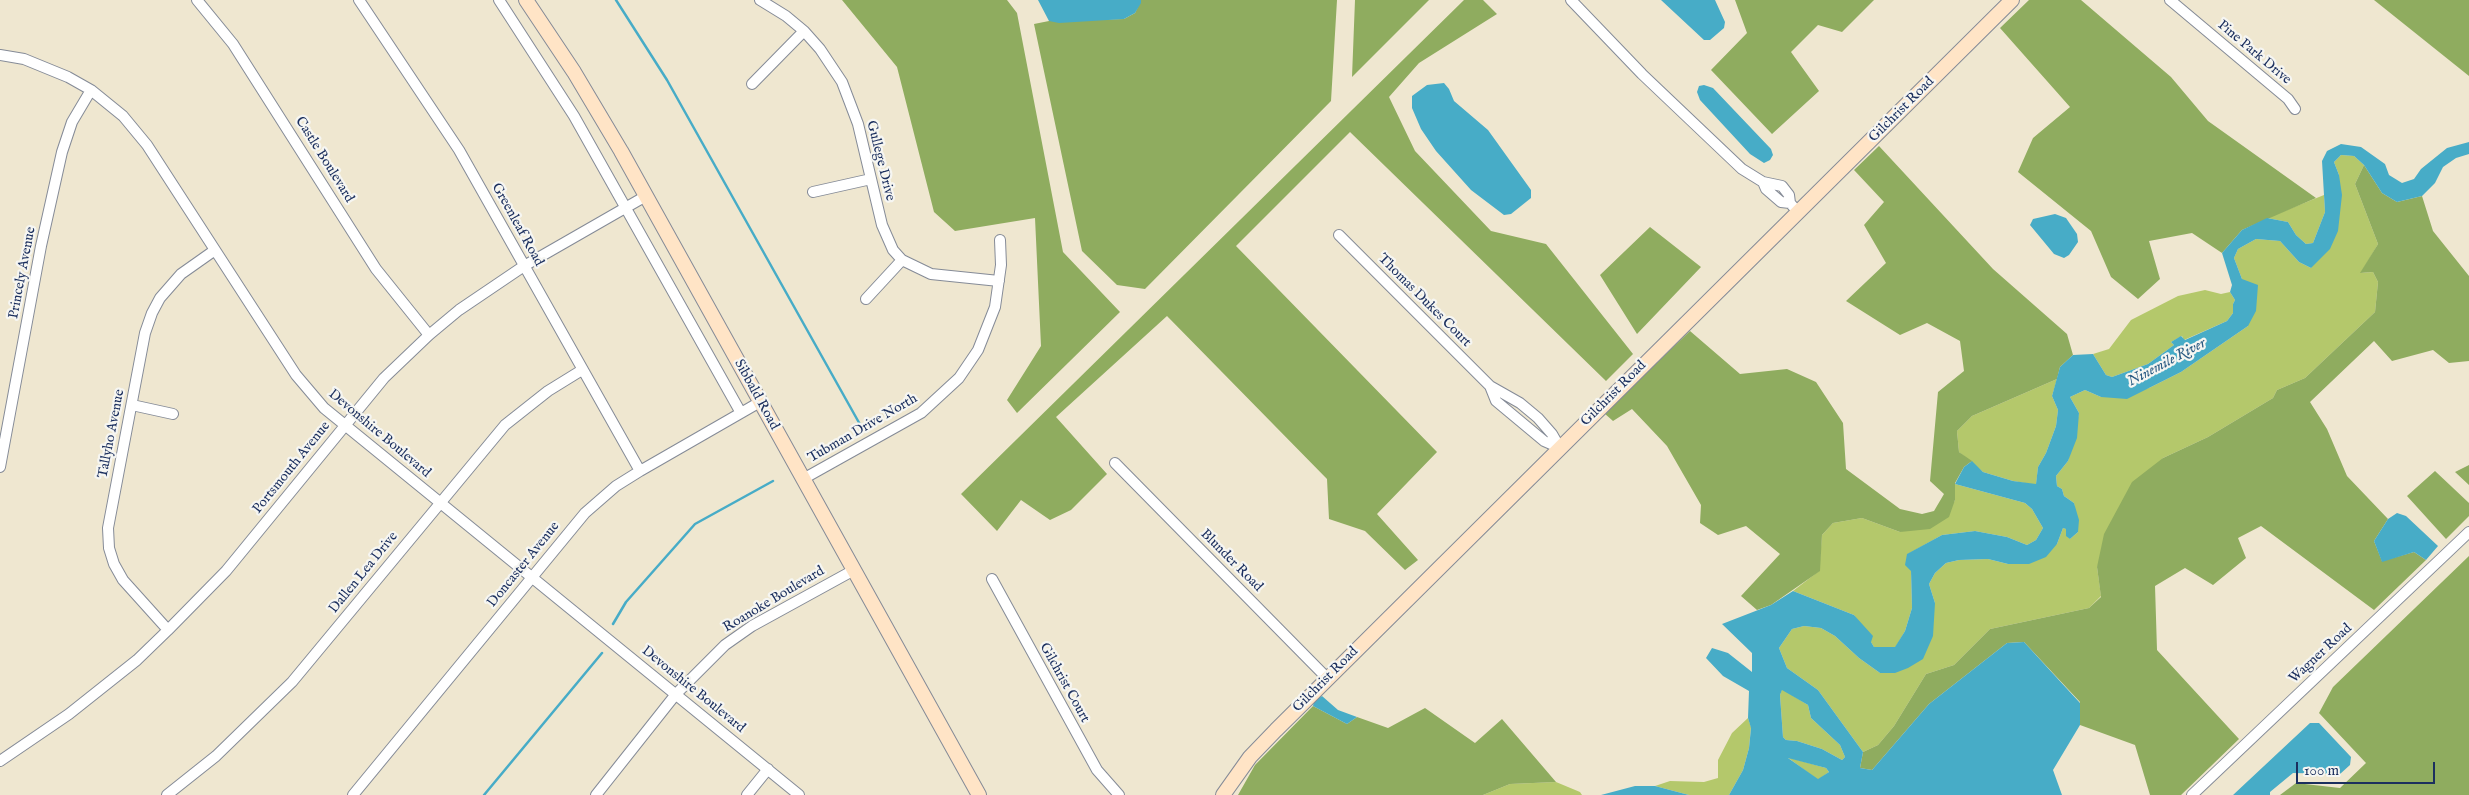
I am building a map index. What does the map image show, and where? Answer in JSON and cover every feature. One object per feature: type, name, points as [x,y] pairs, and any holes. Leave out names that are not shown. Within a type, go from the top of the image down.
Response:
[{"type":"street","name":"Castle Boulevard","points":[[197,0],[234,44],[380,275],[429,334]]},
{"type":"street","name":"Greenleaf Road","points":[[359,0],[459,150],[640,471]]},
{"type":"street","points":[[499,0],[569,108],[741,413]]},
{"type":"street","name":"Sibbald Road","points":[[526,0],[574,72],[646,196],[979,795]]},
{"type":"street","name":"Gullege Drive","points":[[760,0],[786,16],[804,31],[820,49],[842,82],[858,124],[887,238],[893,250],[902,260],[931,274],[998,281]]},
{"type":"street","points":[[1571,0],[1642,74],[1742,168],[1764,182],[1782,186],[1789,195],[1794,208]]},
{"type":"street","name":"Gilchrist Road","points":[[1223,795],[1250,757],[1327,678],[1560,448],[1794,208],[2012,0]]},
{"type":"street","name":"Pine Park Drive","points":[[2170,0],[2288,99],[2295,109]]},
{"type":"street","points":[[752,84],[804,31]]},
{"type":"street","name":"Devonshire Boulevard","points":[[0,55],[48,68],[91,90],[110,104],[136,130],[296,375],[317,402],[800,795]]},
{"type":"street","name":"Princely Avenue","points":[[0,467],[41,246],[62,152],[72,122],[91,90]]},
{"type":"street","points":[[813,192],[871,179]]},
{"type":"street","name":"Portsmouth Avenue","points":[[0,761],[76,709],[136,660],[168,630],[226,571],[384,378],[429,334],[459,310],[524,266],[646,196]]},
{"type":"street","name":"Thomas Dukes Court","points":[[1338,235],[1490,386],[1496,401],[1544,441],[1560,448]]},
{"type":"street","name":"Tubman Drive North","points":[[803,479],[907,422],[946,392],[969,364],[984,337],[995,307],[1001,265],[1000,240]]},
{"type":"street","name":"Tallyho Avenue","points":[[168,630],[123,580],[114,564],[109,548],[108,528],[145,333],[160,298],[181,274],[215,250]]},
{"type":"street","points":[[866,299],[902,260]]},
{"type":"street","name":"Dallen Lea Drive","points":[[167,795],[216,756],[292,682],[439,502],[504,426],[548,391],[582,370]]},
{"type":"street","name":"Doncaster Avenue","points":[[353,795],[585,513],[616,486],[760,402]]},
{"type":"street","points":[[132,405],[173,414]]},
{"type":"street","name":"Blunder Road","points":[[1115,463],[1327,678]]},
{"type":"street","name":"Wagner Road","points":[[2192,795],[2469,532]]},
{"type":"street","name":"Roanoke Boulevard","points":[[596,795],[676,694],[712,657],[746,630],[854,570]]},
{"type":"street","name":"Gilchrist Court","points":[[992,579],[1093,763],[1106,782],[1119,795]]},
{"type":"street","points":[[748,795],[768,769]]},
{"type":"green space","points":[[842,0],[1007,0],[1017,13],[1063,252],[1120,312],[1017,413],[1007,400],[1041,346],[1035,218],[955,231],[934,212],[897,67]]},
{"type":"green space","points":[[1141,0],[1337,0],[1331,101],[1145,289],[1117,285],[1082,251],[1034,24],[1049,21],[1124,19],[1135,13]]},
{"type":"green space","points":[[1355,0],[1429,0],[1352,77]]},
{"type":"green space","points":[[1464,0],[1483,0],[1497,14],[1419,63],[1389,97],[1415,151],[1491,231],[1546,244],[1633,354],[1606,381],[1350,132],[1236,246],[1437,452],[1377,514],[1418,560],[1405,570],[1365,531],[1329,519],[1327,479],[1167,316],[1056,417],[1107,474],[1071,510],[1050,520],[1021,500],[997,531],[961,494]]},
{"type":"green space","points":[[1735,0],[1874,0],[1842,32],[1818,25],[1791,52],[1819,91],[1772,134],[1711,70],[1747,33]]},
{"type":"green space","points":[[2029,0],[2081,0],[2171,77],[2208,121],[2316,198],[2242,230],[2222,253],[2192,233],[2149,241],[2160,279],[2138,299],[2111,277],[2091,231],[2018,172],[2033,138],[2070,107],[2000,28]]},
{"type":"green space","points":[[2374,0],[2469,0],[2469,76]]},
{"type":"green space","points":[[1879,146],[1993,269],[2067,334],[2073,355],[2060,367],[2057,379],[1972,416],[1957,431],[1959,452],[1972,461],[1964,467],[1955,483],[1955,500],[1949,517],[1930,529],[1900,532],[1862,518],[1833,523],[1822,535],[1820,571],[1771,605],[1757,610],[1741,596],[1780,554],[1746,526],[1718,535],[1700,523],[1701,505],[1667,446],[1632,409],[1613,421],[1604,413],[1690,331],[1740,374],[1787,369],[1816,382],[1843,423],[1846,469],[1900,509],[1922,514],[1934,511],[1944,494],[1930,481],[1938,392],[1964,371],[1960,341],[1927,323],[1900,335],[1846,301],[1886,263],[1864,225],[1884,202],[1854,170]]},
{"type":"green space","points":[[2341,155],[2354,156],[2364,165],[2355,184],[2378,244],[2361,273],[2373,272],[2378,282],[2375,312],[2305,378],[2277,390],[2273,398],[2208,437],[2163,458],[2097,567],[2101,596],[2089,608],[1990,629],[1954,665],[1926,674],[1894,726],[1878,745],[1863,752],[1818,690],[1787,668],[1779,648],[1792,629],[1804,626],[1821,628],[1835,636],[1859,658],[1880,673],[1935,603],[1929,584],[1935,573],[1946,563],[1959,560],[1988,559],[2008,564],[2057,544],[2063,528],[2067,529],[2070,539],[2078,532],[2074,503],[2064,496],[2062,489],[2057,486],[2056,476],[2068,461],[2079,413],[2070,397],[2085,390],[2101,397],[2149,388],[2181,372],[2248,326],[2242,279],[2234,258],[2238,249],[2256,239],[2280,241],[2299,262],[2311,268],[2339,175],[2334,162]]},
{"type":"green space","points":[[2364,165],[2382,193],[2397,202],[2422,196],[2433,231],[2469,276],[2469,361],[2449,363],[2433,350],[2392,361],[2374,341],[2310,402],[2327,429],[2347,476],[2388,519],[2374,541],[2382,561],[2414,552],[2426,560],[2374,610],[2261,526],[2238,538],[2246,558],[2213,585],[2185,568],[2155,586],[2157,650],[2239,739],[2181,795],[2150,795],[2135,745],[2080,725],[2080,702],[2024,642],[2007,643],[1929,704],[1872,770],[1860,768],[1863,752],[1878,745],[1894,726],[1926,674],[1954,665],[1990,629],[2089,608],[2101,597],[2097,567],[2104,534],[2132,482],[2163,458],[2208,437],[2273,398],[2277,390],[2305,378],[2375,312],[2378,282],[2373,272],[2360,273],[2378,244],[2355,184]]},
{"type":"green space","points":[[2324,195],[2325,212],[2313,243],[2306,244],[2296,235],[2288,222],[2267,218]]},
{"type":"green space","points":[[1650,227],[1701,267],[1637,334],[1600,275]]},
{"type":"green space","points":[[2205,290],[2221,294],[2230,292],[2235,300],[2233,313],[2227,321],[2184,340],[2182,336],[2171,342],[2174,345],[2148,364],[2112,377],[2106,375],[2093,354],[2109,349],[2131,320],[2178,296]]},
{"type":"green space","points":[[2057,379],[2052,396],[2058,410],[2056,426],[2046,453],[2038,467],[2036,485],[2013,481],[1983,472],[1959,452],[1957,431],[1972,416]]},
{"type":"green space","points":[[2469,465],[2469,485],[2455,472]]},
{"type":"green space","points":[[2435,471],[2469,503],[2469,516],[2446,539],[2407,496]]},
{"type":"green space","points":[[1955,484],[2025,503],[2032,509],[2043,528],[2036,540],[2027,545],[2007,537],[1975,531],[1942,535],[1908,554],[1911,571],[1912,608],[1905,631],[1895,648],[1874,647],[1854,615],[1793,591],[1819,571],[1822,535],[1833,523],[1862,518],[1900,532],[1955,501]]},
{"type":"green space","points":[[2469,556],[2469,795],[2280,795],[2296,783],[2340,788],[2366,763],[2319,713],[2333,687]]},
{"type":"green space","points":[[1782,689],[1808,705],[1811,718],[1840,745],[1845,757],[1842,760],[1822,749],[1797,741],[1786,740],[1783,737],[1780,695]]},
{"type":"green space","points":[[1313,706],[1347,724],[1357,717],[1388,728],[1425,708],[1475,743],[1502,719],[1556,782],[1510,784],[1483,795],[1238,795],[1255,765]]},
{"type":"green space","points":[[1748,718],[1751,727],[1749,748],[1743,770],[1729,795],[1689,795],[1655,786],[1670,781],[1704,782],[1718,778],[1718,760],[1732,733]]},
{"type":"green space","points":[[1787,757],[1826,768],[1829,772],[1818,780]]},
{"type":"green space","points":[[1556,782],[1580,792],[1582,795],[1483,795],[1510,784]]},
{"type":"water","points":[[1038,0],[1141,0],[1141,3],[1135,13],[1124,19],[1059,23],[1049,21]]},
{"type":"water","points":[[1661,0],[1715,0],[1725,22],[1724,28],[1710,40],[1704,40]]},
{"type":"water","points":[[1444,83],[1454,101],[1488,130],[1531,190],[1531,198],[1511,214],[1504,215],[1471,190],[1436,151],[1421,129],[1412,108],[1412,96],[1427,85]]},
{"type":"water","points":[[1704,85],[1713,88],[1771,149],[1773,155],[1770,160],[1764,163],[1750,154],[1700,100],[1697,92],[1699,86]]},
{"type":"water","name":"Ninemile River","points":[[2469,142],[2469,154],[2456,158],[2443,167],[2435,183],[2422,196],[2397,202],[2382,193],[2364,165],[2354,156],[2341,155],[2334,162],[2339,175],[2342,195],[2338,231],[2330,249],[2311,268],[2299,262],[2280,241],[2256,239],[2238,249],[2234,258],[2242,279],[2258,285],[2256,311],[2248,326],[2181,372],[2127,399],[2101,397],[2085,390],[2070,397],[2079,413],[2077,438],[2068,461],[2056,476],[2057,486],[2062,489],[2064,496],[2074,503],[2079,520],[2078,532],[2070,539],[2066,536],[2066,529],[2063,528],[2057,544],[2046,557],[2029,564],[2008,564],[1988,559],[1959,560],[1946,563],[1935,573],[1929,584],[1935,603],[1933,636],[1923,659],[1895,673],[1880,673],[1859,658],[1835,636],[1821,628],[1804,626],[1792,629],[1779,648],[1787,668],[1818,690],[1863,752],[1860,768],[1872,770],[1929,704],[2007,643],[2024,642],[2080,703],[2080,725],[2053,770],[2062,795],[1729,795],[1743,770],[1749,748],[1751,728],[1748,718],[1749,691],[1723,676],[1706,658],[1712,648],[1728,653],[1752,672],[1752,653],[1722,624],[1771,605],[1793,591],[1854,615],[1873,636],[1871,642],[1874,647],[1895,647],[1905,631],[1912,608],[1911,571],[1905,565],[1907,554],[1942,535],[1975,531],[2007,537],[2027,545],[2036,540],[2043,528],[2032,509],[2025,503],[1955,484],[1964,467],[1972,461],[1983,472],[2013,481],[2036,484],[2038,467],[2046,453],[2056,426],[2058,410],[2052,396],[2060,367],[2073,355],[2093,354],[2106,375],[2112,377],[2148,364],[2174,345],[2171,342],[2181,336],[2185,340],[2227,321],[2233,313],[2235,300],[2230,292],[2232,285],[2222,253],[2242,230],[2267,218],[2288,222],[2296,235],[2306,244],[2313,243],[2325,212],[2322,161],[2327,151],[2341,144],[2361,147],[2385,164],[2389,175],[2402,183],[2414,179],[2421,169],[2447,148]],"holes":[[[1782,690],[1808,705],[1811,718],[1840,745],[1845,757],[1842,760],[1822,749],[1797,741],[1786,740],[1783,737],[1780,695]],[[1788,758],[1826,768],[1829,772],[1818,779]]]},
{"type":"water","points":[[2055,214],[2066,218],[2077,234],[2078,242],[2069,255],[2064,258],[2054,254],[2030,225],[2033,219]]},
{"type":"water","points":[[2397,513],[2406,516],[2438,546],[2426,560],[2414,552],[2382,562],[2374,541],[2388,519]]},
{"type":"water","points":[[1322,696],[1338,710],[1357,717],[1347,724],[1313,706],[1314,701]]},
{"type":"water","points":[[2310,723],[2319,723],[2351,757],[2350,765],[2340,774],[2293,773],[2270,792],[2270,795],[2233,795]]},
{"type":"water","points":[[1635,786],[1655,786],[1689,795],[1601,795]]},
{"type":"waterway","points":[[616,0],[667,80],[862,428]]},
{"type":"waterway","points":[[613,624],[626,602],[695,524],[773,481]]},
{"type":"waterway","points":[[484,795],[602,653]]}]
